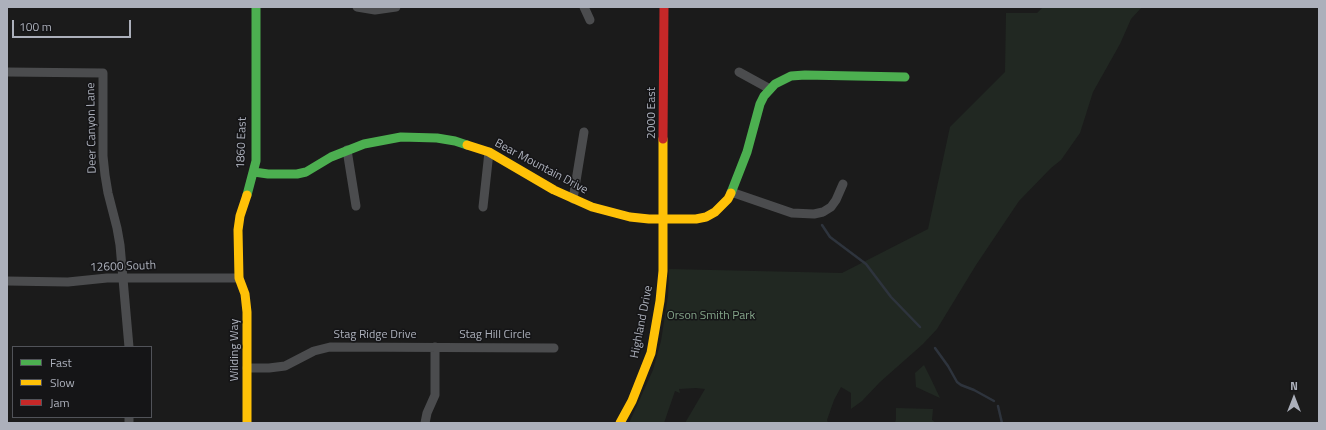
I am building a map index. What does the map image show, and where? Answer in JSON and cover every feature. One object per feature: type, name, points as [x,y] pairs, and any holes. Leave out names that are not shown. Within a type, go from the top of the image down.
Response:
[{"type":"street","name":"1860 East","points":[[239,278],[239,223],[256,161],[256,7]]},
{"type":"street","points":[[357,7],[375,10],[396,7]]},
{"type":"street","points":[[584,7],[590,20]]},
{"type":"street","name":"2000 East","points":[[663,219],[664,7]]},
{"type":"street","name":"Deer Canyon Lane","points":[[7,72],[103,72],[103,156],[108,194],[120,245],[123,278]]},
{"type":"street","points":[[739,72],[770,89]]},
{"type":"street","name":"Bear Mountain Drive","points":[[254,172],[268,174],[297,174],[306,172],[331,157],[347,150],[382,140],[419,136],[455,141],[489,152],[537,180],[592,207],[630,217],[696,219],[715,212],[732,192],[753,133],[760,104],[770,89],[780,81],[798,75],[905,77]]},
{"type":"street","points":[[573,199],[584,132]]},
{"type":"street","points":[[347,150],[356,206]]},
{"type":"street","points":[[483,207],[489,152]]},
{"type":"street","points":[[732,192],[792,213],[814,214],[823,212],[831,207],[843,184]]},
{"type":"street","name":"Highland Drive","points":[[620,423],[632,402],[651,353],[660,301],[663,271],[663,219]]},
{"type":"street","name":"12600 South","points":[[7,281],[68,282],[107,278],[239,278]]},
{"type":"street","points":[[123,278],[129,346]]},
{"type":"street","name":"Wilding Way","points":[[239,278],[245,294],[247,308],[247,423]]},
{"type":"street","name":"Stag Ridge Drive","points":[[247,368],[285,366],[314,351],[330,347],[436,347]]},
{"type":"street","points":[[425,423],[427,413],[435,395],[436,347]]},
{"type":"street","name":"Stag Hill Circle","points":[[436,347],[554,348]]},
{"type":"green space","name":"Orson Smith Park","points":[[1043,7],[1142,7],[1131,19],[1120,44],[1093,92],[1080,133],[1061,160],[1051,168],[1019,201],[976,265],[937,329],[923,344],[880,382],[862,401],[851,409],[851,393],[841,387],[834,400],[827,420],[828,423],[685,423],[705,389],[696,388],[679,389],[680,393],[675,391],[664,423],[629,423],[653,370],[661,341],[668,296],[669,269],[842,273],[928,229],[950,127],[1005,72],[1006,13],[1037,13]]},
{"type":"green space","points":[[924,365],[940,398],[916,387],[915,373]]},
{"type":"green space","points":[[896,408],[933,409],[932,420],[936,423],[895,423]]},
{"type":"waterway","points":[[822,225],[830,237],[866,264],[891,297],[920,327]]},
{"type":"waterway","points":[[935,348],[957,382],[994,401]]},
{"type":"waterway","points":[[998,406],[1002,423]]},
{"type":"traffic: fast","points":[[247,195],[256,161],[256,7]]},
{"type":"traffic: fast","points":[[731,193],[747,152],[760,104],[764,96],[775,84],[791,76],[805,75],[905,77]]},
{"type":"traffic: fast","points":[[254,172],[268,174],[297,174],[306,172],[331,157],[364,144],[401,137],[437,138],[467,145]]},
{"type":"traffic: slow","points":[[620,423],[632,401],[651,353],[660,301],[663,271],[663,139]]},
{"type":"traffic: slow","points":[[467,145],[489,152],[554,190],[592,207],[630,217],[649,219],[696,219],[706,217],[715,212],[728,199],[731,193]]},
{"type":"traffic: slow","points":[[247,195],[240,216],[238,230],[239,278],[245,294],[247,312],[247,423]]},
{"type":"traffic: jam","points":[[663,139],[664,7]]}]
